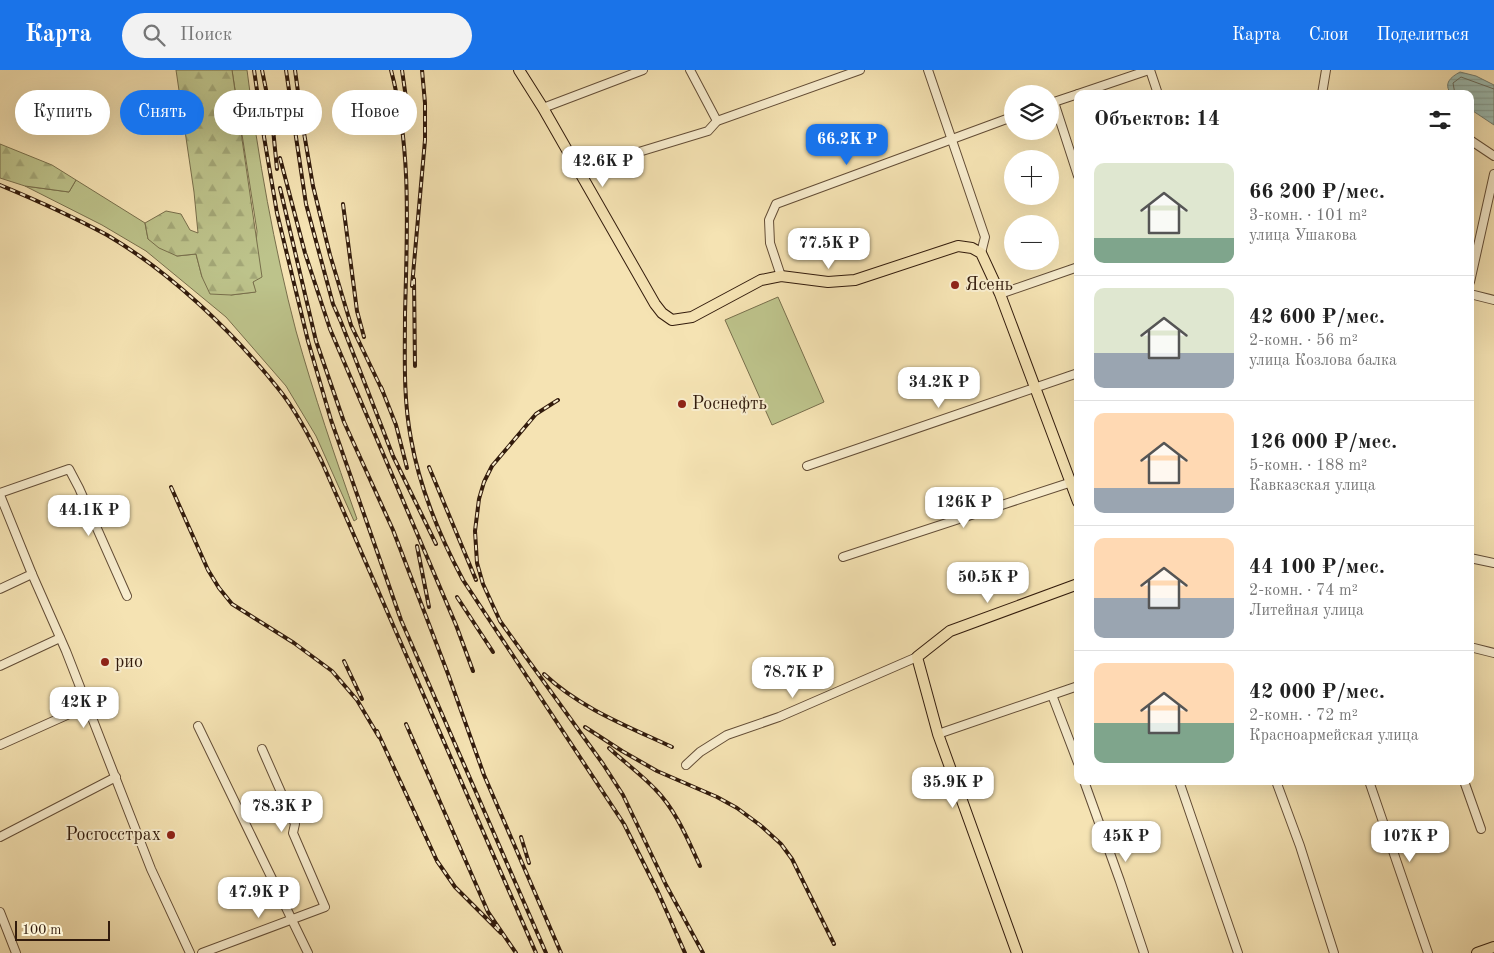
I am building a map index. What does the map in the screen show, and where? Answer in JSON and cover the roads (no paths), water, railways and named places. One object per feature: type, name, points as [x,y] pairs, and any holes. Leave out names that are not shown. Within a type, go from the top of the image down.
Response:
[{"type":"main road","points":[[519,70],[543,108],[655,304],[662,313],[672,320],[692,318],[761,280],[781,276],[828,282],[855,280],[958,246],[972,248],[981,253],[1000,294],[1034,388],[1074,481]]},
{"type":"main road","points":[[1017,953],[938,734],[916,657],[950,631],[1074,585]]},
{"type":"main road","points":[[1477,953],[1494,947]]},
{"type":"street","points":[[543,108],[643,70]]},
{"type":"street","points":[[690,70],[717,121]]},
{"type":"street","points":[[620,158],[708,131],[717,121],[860,70]]},
{"type":"street","points":[[928,70],[985,237],[981,253]]},
{"type":"street","points":[[1090,90],[1149,70],[1156,90]]},
{"type":"street","points":[[1323,90],[1326,70]]},
{"type":"street","points":[[1059,101],[1074,95]]},
{"type":"street","points":[[781,276],[770,243],[769,220],[776,204],[1004,120]]},
{"type":"street","points":[[1059,123],[1074,165]]},
{"type":"street","points":[[1474,143],[1494,156]]},
{"type":"street","points":[[1474,264],[1494,174]]},
{"type":"street","points":[[1000,294],[1074,268]]},
{"type":"street","points":[[1474,295],[1494,300]]},
{"type":"street","points":[[807,466],[1074,374]]},
{"type":"street","points":[[127,596],[69,469],[0,494],[116,777],[151,869],[190,953]]},
{"type":"street","points":[[843,558],[1074,481]]},
{"type":"street","points":[[1474,559],[1494,564]]},
{"type":"street","points":[[0,589],[32,574]]},
{"type":"street","points":[[0,666],[60,638]]},
{"type":"street","points":[[1474,648],[1494,653]]},
{"type":"street","points":[[686,765],[700,752],[727,735],[779,717],[916,657]]},
{"type":"street","points":[[938,734],[1074,687]]},
{"type":"street","points":[[1052,695],[1074,753]]},
{"type":"street","points":[[0,744],[87,706]]},
{"type":"street","points":[[198,726],[308,953]]},
{"type":"street","points":[[202,953],[325,907],[293,833],[295,824],[262,749]]},
{"type":"street","points":[[0,837],[116,777]]},
{"type":"street","points":[[1085,785],[1144,953]]},
{"type":"street","points":[[1180,785],[1238,953]]},
{"type":"street","points":[[1277,785],[1300,846],[1334,953]]},
{"type":"street","points":[[1370,785],[1428,953]]},
{"type":"street","points":[[1465,785],[1481,829]]},
{"type":"street","points":[[0,912],[16,953]]},
{"type":"water","points":[[1460,72],[1476,76],[1494,85],[1494,125],[1474,112],[1474,90],[1449,90],[1448,84],[1451,78]]},
{"type":"railway","points":[[254,70],[277,213],[308,341],[331,420],[401,620],[546,953]]},
{"type":"railway","points":[[262,70],[266,90]]},
{"type":"railway","points":[[286,70],[306,204],[333,304],[393,456],[436,544]]},
{"type":"railway","points":[[295,70],[313,186],[330,255],[351,325],[383,392]]},
{"type":"railway","points":[[391,70],[402,130],[407,191],[405,361],[408,424],[425,494],[438,529],[463,580],[624,824],[658,892],[685,953]]},
{"type":"railway","points":[[402,70],[405,90]]},
{"type":"railway","points":[[412,286],[425,140],[425,103],[422,70]]},
{"type":"railway","points":[[274,135],[277,169]]},
{"type":"railway","points":[[280,158],[305,253],[330,329],[456,625],[473,671]]},
{"type":"railway","points":[[0,185],[54,208],[94,228],[154,266],[198,303],[240,344],[290,404],[322,462],[536,953]]},
{"type":"railway","points":[[280,188],[316,341],[344,422],[393,530],[484,775],[561,953]]},
{"type":"railway","points":[[343,204],[357,311],[364,337]]},
{"type":"railway","points":[[414,279],[415,366]]},
{"type":"railway","points":[[381,387],[396,425],[407,468]]},
{"type":"railway","points":[[558,400],[536,414],[492,466],[484,482],[479,499],[475,531],[477,563],[483,584],[500,621],[603,764],[623,795],[666,885],[703,953]]},
{"type":"railway","points":[[429,467],[476,580]]},
{"type":"railway","points":[[171,487],[208,570],[232,604],[294,643],[332,671],[357,700],[379,737]]},
{"type":"railway","points":[[417,546],[429,607]]},
{"type":"railway","points":[[457,597],[493,652]]},
{"type":"railway","points":[[344,661],[362,699]]},
{"type":"railway","points":[[544,674],[588,707],[672,747]]},
{"type":"railway","points":[[406,724],[488,912],[516,953]]},
{"type":"railway","points":[[585,727],[657,771],[717,797],[737,808],[760,825],[781,844],[792,859],[834,944]]},
{"type":"railway","points":[[377,731],[437,861],[455,887],[501,933]]},
{"type":"railway","points":[[609,748],[644,778],[669,806],[700,866]]},
{"type":"railway","points":[[521,837],[529,863]]},
{"type":"place","name":"Ясень","points":[[955,285]]},
{"type":"place","name":"Роснефть","points":[[682,404]]},
{"type":"place","name":"рио","points":[[105,662]]},
{"type":"place","name":"Росгосстрах","points":[[171,835]]}]
